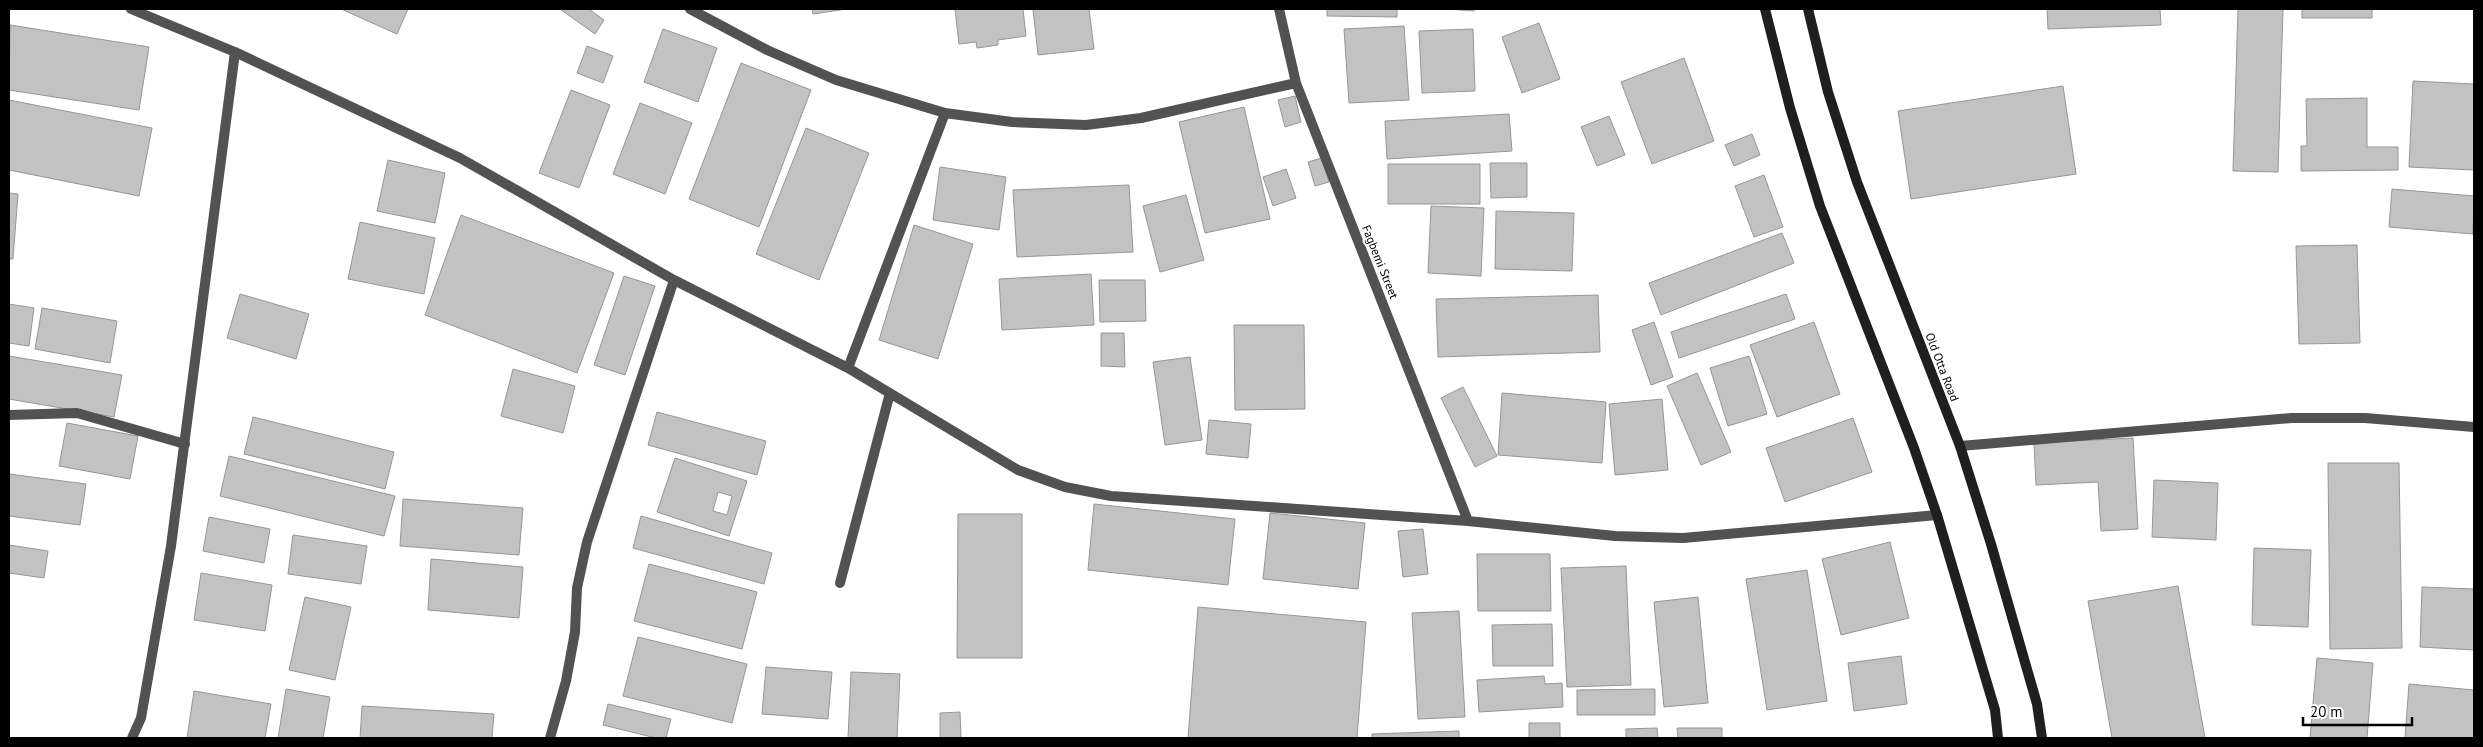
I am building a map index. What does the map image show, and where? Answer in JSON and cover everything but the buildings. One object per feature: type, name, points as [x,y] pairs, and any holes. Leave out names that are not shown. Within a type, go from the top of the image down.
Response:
[{"type":"street","points":[[131,9],[235,52],[460,158],[674,280],[848,368],[1018,470],[1065,487],[1111,496],[1468,521],[1615,536],[1683,538],[1937,515]]},
{"type":"street","points":[[690,9],[767,50],[836,80],[945,114],[1012,122],[1086,125],[1142,118],[1296,83]]},
{"type":"street","name":"Fagbemi Street","points":[[1279,9],[1296,83],[1468,521]]},
{"type":"street","points":[[1765,9],[1790,108],[1820,206],[1914,448],[1937,515],[1995,710],[1998,738]]},
{"type":"street","name":"Old Otta Road","points":[[1808,9],[1828,92],[1857,182],[1960,446],[1991,544],[2037,704],[2042,738]]},
{"type":"street","points":[[132,738],[141,718],[158,626],[184,444],[235,52]]},
{"type":"street","points":[[848,368],[945,114]]},
{"type":"street","points":[[550,738],[566,681],[575,632],[577,588],[587,542],[674,280]]},
{"type":"street","points":[[840,583],[890,393]]},
{"type":"street","points":[[9,414],[77,413],[184,444]]},
{"type":"street","points":[[1960,446],[2292,418],[2365,418],[2474,427]]}]
